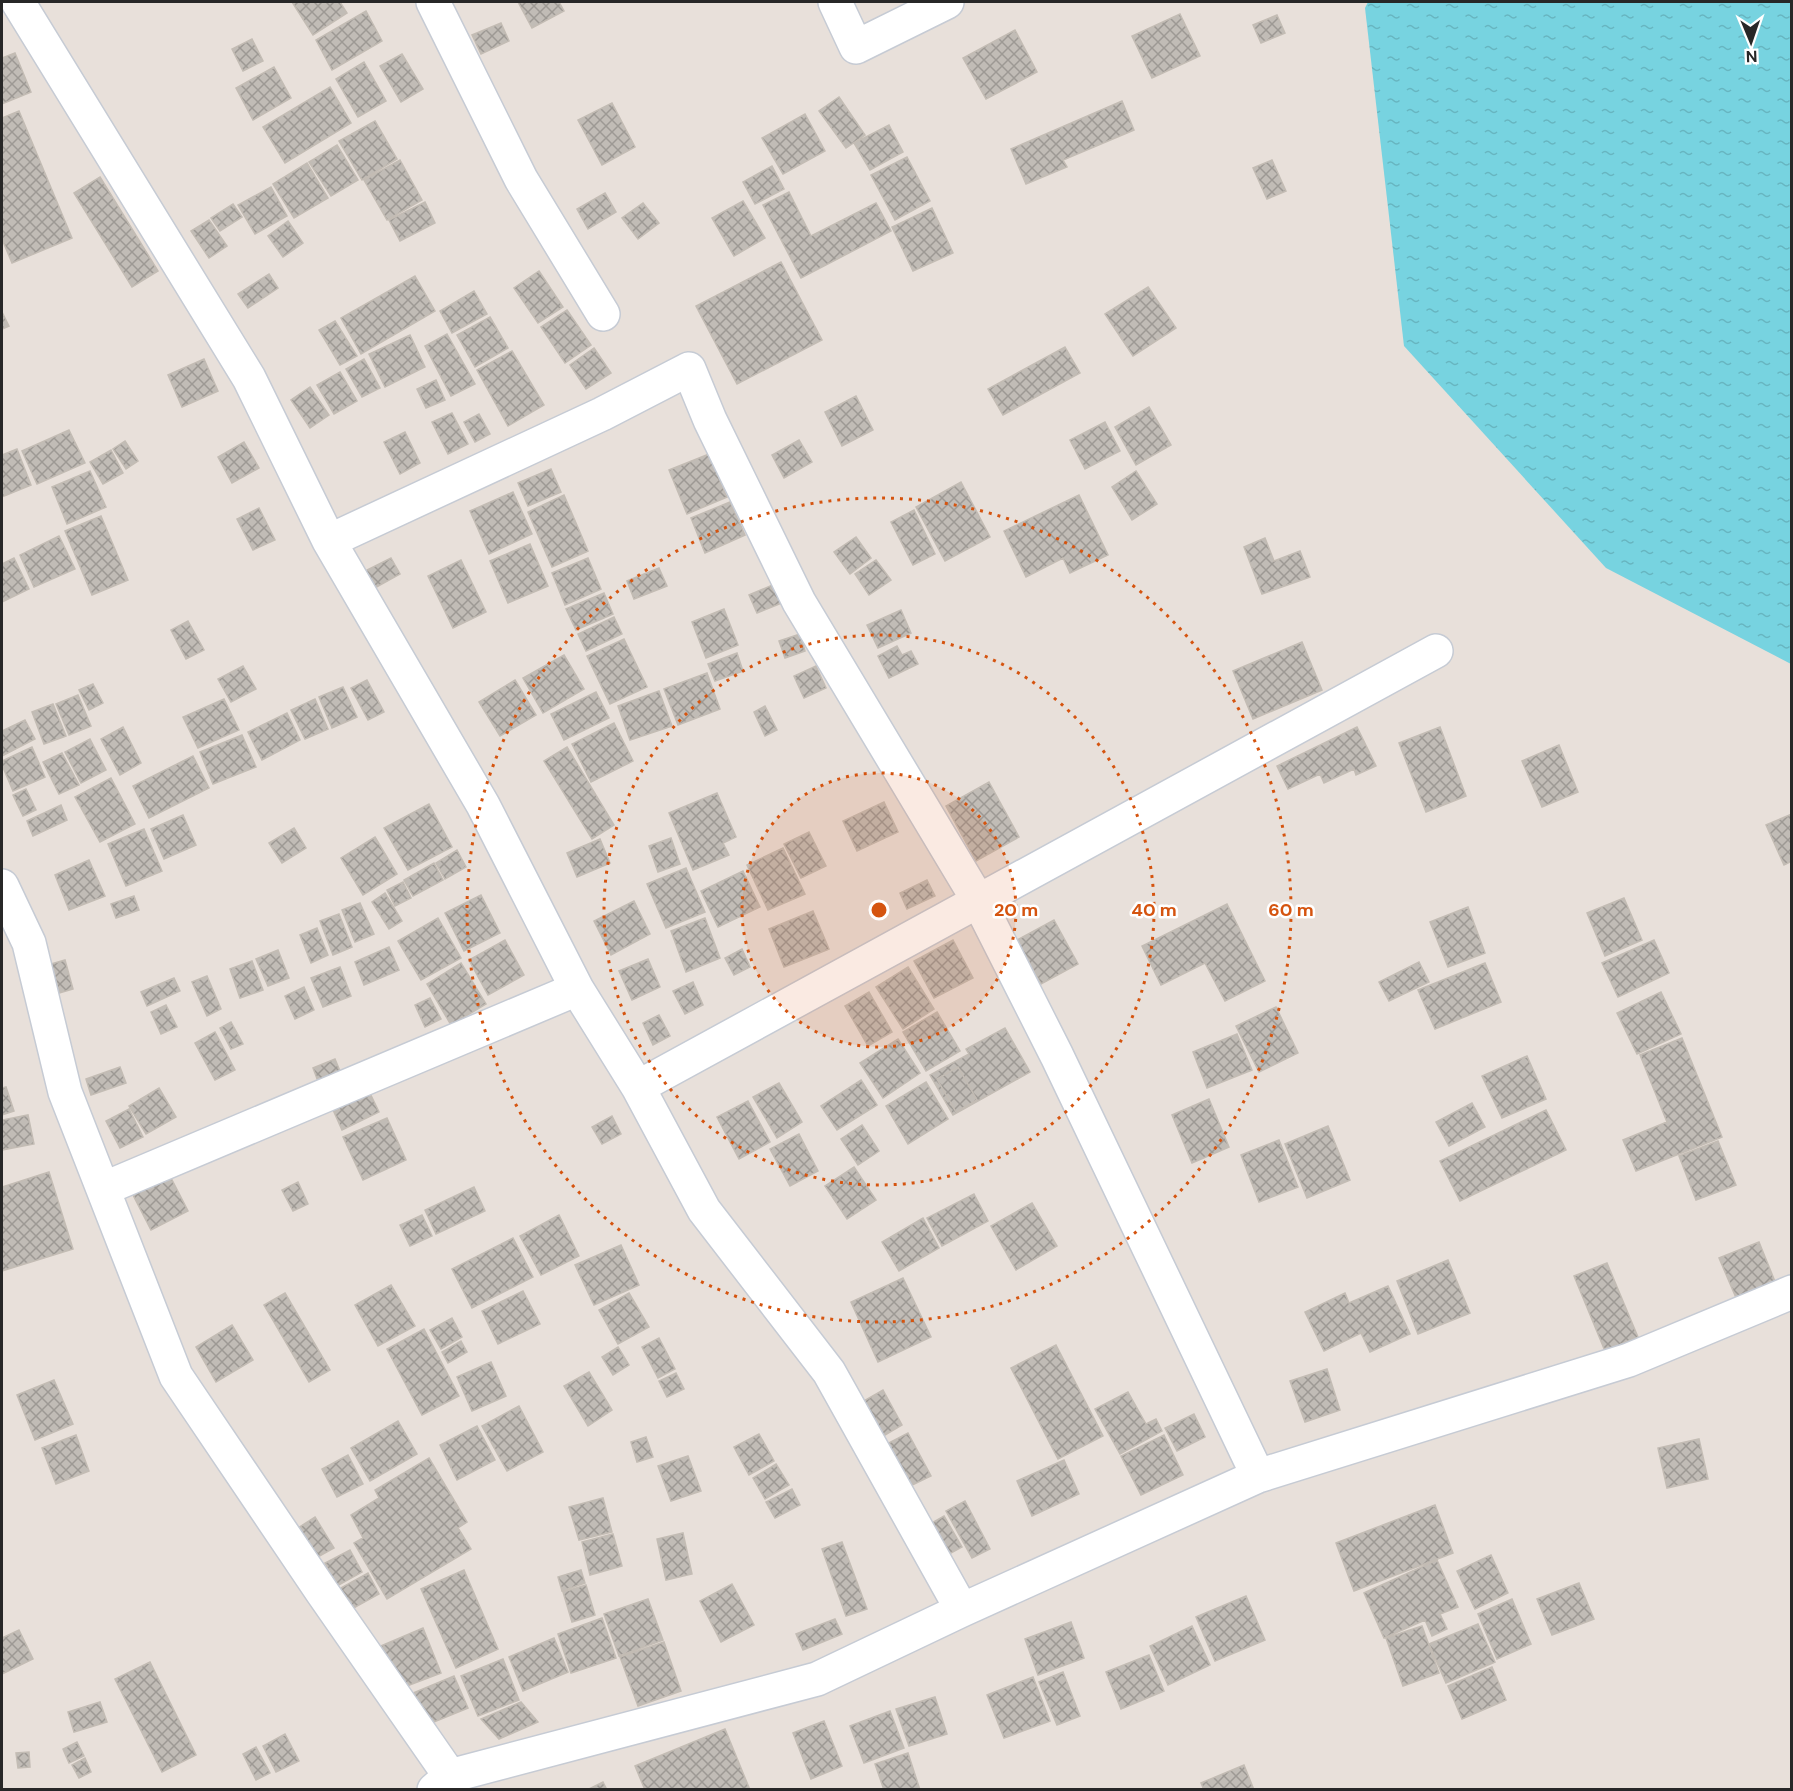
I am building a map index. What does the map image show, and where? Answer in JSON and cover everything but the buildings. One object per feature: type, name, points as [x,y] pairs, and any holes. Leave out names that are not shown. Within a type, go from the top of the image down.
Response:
[{"type":"street","points":[[18,2],[249,378],[329,542],[483,806],[577,988],[638,1087],[704,1210],[829,1372],[962,1610]]},
{"type":"street","points":[[433,2],[521,179],[603,314]]},
{"type":"street","points":[[835,2],[856,47],[947,2]]},
{"type":"street","points":[[329,542],[602,414],[689,369],[710,420],[799,602],[978,900],[1057,1056],[1258,1476]]},
{"type":"street","points":[[638,1087],[1436,651]]},
{"type":"street","points":[[2,886],[29,943],[65,1092],[176,1376],[315,1583],[442,1783],[817,1679],[962,1610],[1258,1476],[1629,1360],[1791,1292]]},
{"type":"street","points":[[103,1189],[577,988]]},
{"type":"water","points":[[1368,2],[1791,2],[1791,664],[1606,568],[1404,346],[1365,8]]}]
